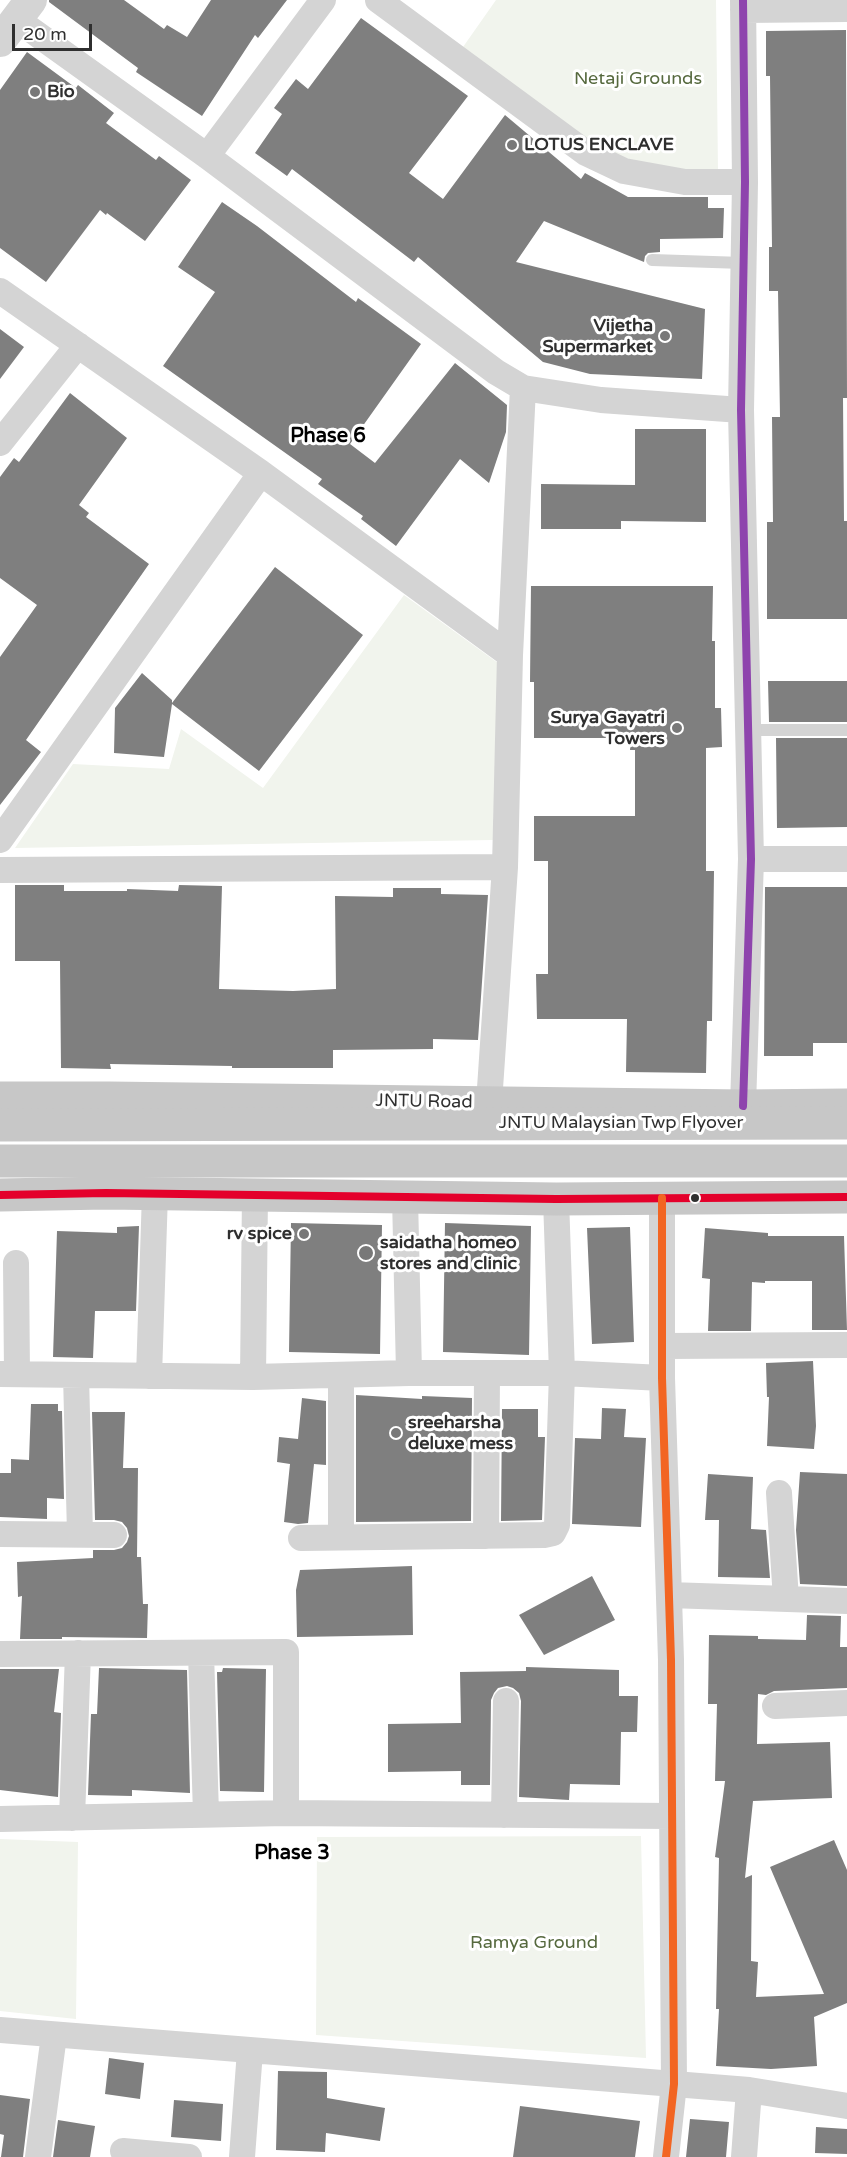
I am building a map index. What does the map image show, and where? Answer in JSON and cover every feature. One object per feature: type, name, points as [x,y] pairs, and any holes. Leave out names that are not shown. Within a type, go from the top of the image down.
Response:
[{"type":"main road","name":"JNTU Road","points":[[0,1098],[743,1106],[847,1105]]},
{"type":"main road","points":[[106,1193],[109,1098]]},
{"type":"main road","name":"JNTU Malaysian Twp Flyover","points":[[0,1125],[847,1123]]},
{"type":"main road","name":"JNTU Malaysian Twp Flyover","points":[[0,1161],[847,1161]]},
{"type":"main road","points":[[0,1195],[154,1193],[556,1199],[847,1197]]},
{"type":"street","points":[[207,156],[323,0]]},
{"type":"street","points":[[378,0],[586,153],[624,171],[685,182],[745,182]]},
{"type":"street","points":[[743,1106],[751,859],[741,410],[745,182],[743,5],[847,9]]},
{"type":"street","points":[[16,20],[207,156],[496,372],[524,388],[601,400],[741,410]]},
{"type":"street","points":[[0,291],[261,473],[510,655]]},
{"type":"street","points":[[0,443],[78,345]]},
{"type":"street","points":[[489,1103],[505,867],[510,655],[524,388]]},
{"type":"street","points":[[0,840],[261,473]]},
{"type":"street","points":[[751,859],[847,859]]},
{"type":"street","points":[[0,870],[505,867]]},
{"type":"street","points":[[149,1376],[154,1193]]},
{"type":"street","points":[[253,1377],[255,1194]]},
{"type":"street","points":[[405,1197],[409,1373]]},
{"type":"street","points":[[662,1197],[664,1346],[662,1378],[669,1595],[674,2084],[666,2157]]},
{"type":"street","points":[[301,1538],[544,1535],[553,1533],[557,1525],[562,1373],[556,1199]]},
{"type":"street","points":[[16,1263],[9,1374],[253,1377],[409,1373],[562,1373],[662,1378]]},
{"type":"street","points":[[664,1346],[847,1345]]},
{"type":"street","points":[[486,1536],[487,1373]]},
{"type":"street","points":[[76,1375],[80,1534]]},
{"type":"street","points":[[341,1375],[341,1538]]},
{"type":"street","points":[[779,1493],[786,1599]]},
{"type":"street","points":[[0,1534],[114,1535]]},
{"type":"street","points":[[669,1595],[847,1600]]},
{"type":"street","points":[[0,1654],[286,1652],[286,1814]]},
{"type":"street","points":[[72,1818],[78,1653]]},
{"type":"street","points":[[201,1653],[206,1814]]},
{"type":"street","points":[[504,1815],[506,1701]]},
{"type":"street","points":[[775,1706],[847,1703]]},
{"type":"street","points":[[0,1819],[206,1814],[671,1816]]},
{"type":"street","points":[[0,2030],[749,2090],[847,2106]]},
{"type":"street","points":[[38,2157],[54,2035]]},
{"type":"street","points":[[242,2157],[250,2050]]},
{"type":"street","points":[[744,2157],[749,2090]]},
{"type":"street","points":[[123,2151],[189,2157]]},
{"type":"lane","points":[[652,260],[743,263]]},
{"type":"lane","points":[[748,730],[847,730]]},
{"type":"green space","name":"Netaji Grounds","points":[[496,0],[716,0],[718,172],[685,172],[603,153],[463,47]]},
{"type":"green space","points":[[404,595],[498,663],[493,840],[15,848],[73,764],[169,769],[181,729],[263,788]]},
{"type":"green space","name":"Ramya Ground","points":[[641,1836],[646,2058],[316,2035],[317,1837]]},
{"type":"green space","points":[[0,1839],[78,1842],[76,2019],[0,2011]]},
{"type":"building","points":[[49,0],[124,0],[164,29],[167,25],[187,37],[211,0],[287,0],[258,38],[255,35],[202,116],[136,72],[138,68]]},
{"type":"building","points":[[361,18],[468,96],[409,173],[443,199],[505,115],[581,179],[585,173],[628,197],[708,197],[708,208],[724,208],[723,238],[660,239],[660,252],[648,253],[644,262],[544,221],[516,262],[705,309],[702,379],[590,374],[543,362],[418,257],[414,262],[292,169],[287,176],[255,153],[282,114],[274,108],[296,79],[308,89]]},
{"type":"building","points":[[846,30],[847,398],[843,398],[847,619],[767,619],[767,522],[773,522],[772,417],[780,417],[778,291],[769,291],[769,247],[772,247],[770,76],[766,76],[766,31]]},
{"type":"building","points":[[27,52],[76,88],[78,85],[114,113],[106,123],[156,160],[159,156],[191,180],[145,241],[100,210],[46,282],[0,248],[0,90]]},
{"type":"building","points":[[222,202],[356,302],[358,298],[421,344],[350,444],[375,463],[455,363],[507,405],[506,432],[489,483],[460,459],[396,546],[361,519],[363,516],[318,484],[322,479],[163,366],[215,292],[178,267]]},
{"type":"building","points":[[0,329],[24,347],[0,379]]},
{"type":"building","points":[[70,393],[127,438],[79,505],[89,513],[86,517],[149,564],[26,740],[41,752],[0,805],[0,657],[37,605],[0,578],[0,477],[14,458],[19,462]]},
{"type":"building","points":[[635,429],[706,429],[706,522],[621,521],[621,529],[541,529],[541,484],[635,485]]},
{"type":"building","points":[[275,567],[363,635],[259,771],[172,704],[164,757],[114,753],[115,708],[142,673],[172,700],[172,703]]},
{"type":"building","points":[[531,586],[713,586],[712,641],[715,641],[715,708],[721,708],[722,747],[706,748],[706,871],[714,871],[712,1021],[707,1021],[706,1073],[626,1072],[627,1019],[537,1019],[536,974],[548,974],[548,861],[534,861],[534,816],[635,816],[635,750],[630,750],[631,738],[534,738],[534,682],[530,682]]},
{"type":"building","points":[[768,681],[847,681],[847,722],[769,722]]},
{"type":"building","points":[[776,738],[847,738],[847,827],[777,828]]},
{"type":"building","points":[[15,885],[64,885],[64,891],[127,891],[127,889],[178,891],[179,885],[222,886],[219,989],[293,991],[336,989],[335,896],[393,897],[393,888],[441,888],[441,894],[488,895],[478,1040],[433,1039],[433,1049],[333,1050],[333,1068],[232,1068],[232,1066],[110,1064],[111,1069],[61,1068],[60,961],[15,961]]},
{"type":"building","points":[[765,887],[847,887],[847,1043],[813,1043],[813,1056],[764,1056]]},
{"type":"building","points":[[291,1223],[382,1225],[380,1354],[289,1352]]},
{"type":"building","points":[[445,1223],[531,1226],[529,1355],[443,1352]]},
{"type":"building","points":[[139,1226],[136,1311],[95,1311],[93,1358],[53,1357],[57,1231],[117,1233],[117,1227]]},
{"type":"building","points":[[630,1227],[634,1342],[592,1344],[587,1228]]},
{"type":"building","points":[[705,1228],[768,1233],[768,1236],[844,1236],[847,1330],[812,1330],[812,1281],[765,1281],[765,1283],[752,1282],[751,1331],[708,1331],[710,1279],[702,1278]]},
{"type":"building","points":[[813,1361],[816,1426],[814,1449],[767,1446],[769,1397],[767,1397],[766,1363]]},
{"type":"building","points":[[356,1395],[422,1399],[422,1396],[472,1398],[471,1521],[356,1522]]},
{"type":"building","points":[[302,1398],[326,1401],[326,1465],[314,1464],[308,1523],[298,1524],[284,1522],[290,1464],[277,1462],[279,1437],[298,1439]]},
{"type":"building","points":[[31,1404],[58,1404],[58,1411],[62,1411],[64,1499],[47,1498],[47,1519],[0,1517],[0,1473],[11,1473],[11,1459],[29,1460]]},
{"type":"building","points":[[602,1408],[626,1409],[624,1437],[646,1438],[641,1527],[572,1524],[575,1438],[601,1439]]},
{"type":"building","points":[[502,1409],[538,1409],[538,1437],[545,1437],[542,1520],[501,1521]]},
{"type":"building","points":[[92,1412],[125,1412],[123,1468],[138,1468],[137,1557],[141,1557],[143,1604],[148,1604],[147,1638],[20,1639],[22,1596],[18,1597],[17,1562],[93,1558],[93,1550],[122,1548],[129,1536],[122,1522],[95,1520]]},
{"type":"building","points":[[800,1472],[847,1474],[847,1586],[800,1584],[796,1530]]},
{"type":"building","points":[[708,1474],[753,1477],[751,1529],[766,1530],[770,1578],[718,1577],[719,1520],[705,1520]]},
{"type":"building","points":[[412,1566],[413,1635],[297,1637],[296,1590],[300,1570]]},
{"type":"building","points":[[592,1576],[615,1620],[544,1655],[519,1615]]},
{"type":"building","points":[[807,1615],[841,1616],[840,1647],[847,1647],[847,1688],[774,1691],[766,1695],[758,1694],[757,1744],[830,1742],[832,1798],[753,1801],[745,1878],[752,1875],[751,1961],[758,1962],[756,1997],[824,1994],[770,1867],[834,1840],[847,1870],[847,2003],[814,2017],[817,2066],[771,2069],[716,2066],[719,2009],[716,2009],[719,1858],[715,1857],[725,1781],[715,1781],[717,1704],[708,1704],[709,1635],[806,1640]]},
{"type":"building","points":[[526,1667],[619,1670],[619,1696],[638,1696],[637,1732],[621,1732],[620,1785],[570,1784],[569,1800],[519,1797],[521,1701],[519,1693],[507,1686],[498,1688],[491,1700],[490,1785],[461,1785],[461,1771],[388,1772],[388,1724],[461,1723],[460,1672],[526,1671]]},
{"type":"building","points":[[99,1668],[187,1670],[190,1793],[132,1790],[132,1796],[88,1795],[91,1714],[97,1714]]},
{"type":"building","points":[[223,1668],[266,1669],[264,1792],[220,1791],[217,1672],[222,1672]]},
{"type":"building","points":[[0,1669],[59,1669],[54,1712],[61,1713],[58,1797],[0,1790]]},
{"type":"building","points":[[109,2058],[144,2063],[140,2099],[105,2094]]},
{"type":"building","points":[[278,2071],[327,2072],[327,2098],[385,2108],[380,2141],[326,2133],[325,2152],[276,2150]]},
{"type":"building","points":[[0,2095],[30,2099],[23,2157],[1,2157],[4,2135],[0,2134]]},
{"type":"building","points":[[174,2100],[223,2104],[221,2141],[171,2137]]},
{"type":"building","points":[[520,2106],[640,2121],[635,2157],[513,2157]]},
{"type":"building","points":[[690,2119],[729,2122],[726,2157],[686,2157]]},
{"type":"building","points":[[58,2120],[95,2126],[90,2157],[53,2157]]},
{"type":"building","points":[[816,2127],[847,2129],[847,2154],[815,2153]]},
{"type":"transit line","name":"20","points":[[743,0],[745,182],[741,410],[751,859],[743,1106]]},
{"type":"transit line","points":[[0,1195],[106,1193],[556,1199],[847,1197]]},
{"type":"transit line","points":[[662,1198],[662,1378],[671,1660],[674,2084],[666,2157]]},
{"type":"place","name":"Bio","points":[[35,92]]},
{"type":"place","name":"LOTUS ENCLAVE","points":[[512,145]]},
{"type":"place","name":"Vijetha Supermarket","points":[[665,336]]},
{"type":"place","name":"Surya Gayatri Towers","points":[[677,728]]},
{"type":"place","name":"rv spice","points":[[304,1234]]},
{"type":"place","name":"saidatha homeo stores and clinic","points":[[366,1253]]},
{"type":"place","name":"sreeharsha deluxe mess","points":[[396,1433]]},
{"type":"district","name":"Phase 6","points":[[328,437]]},
{"type":"district","name":"Phase 3","points":[[292,1854]]}]
